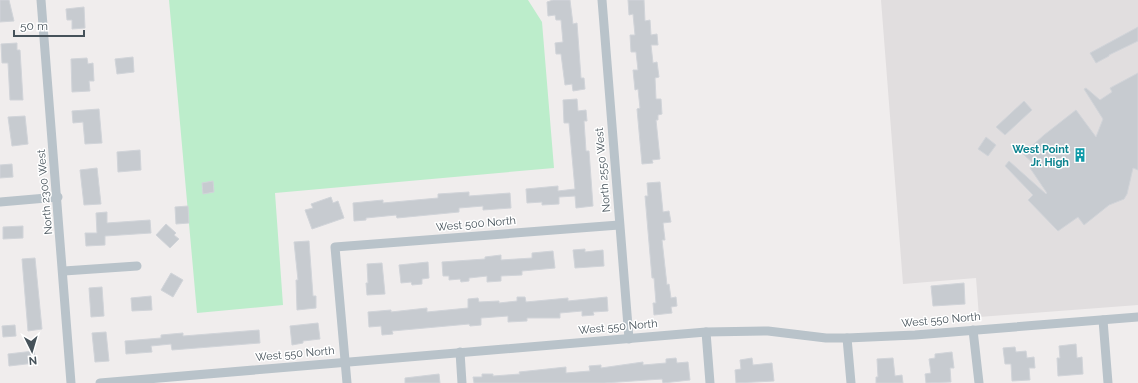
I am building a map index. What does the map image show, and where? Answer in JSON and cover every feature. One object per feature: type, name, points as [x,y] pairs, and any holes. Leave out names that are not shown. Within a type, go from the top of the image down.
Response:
[{"type":"street","name":"North 2300 West","points":[[42,0],[64,271],[71,383]]},
{"type":"street","name":"North 2550 West","points":[[602,0],[628,339]]},
{"type":"street","points":[[0,202],[58,197]]},
{"type":"street","name":"West 500 North","points":[[345,361],[335,247],[620,225]]},
{"type":"street","points":[[64,271],[137,266]]},
{"type":"street","name":"West 550 North","points":[[100,383],[203,379],[345,361],[706,332],[768,331],[826,338],[847,338],[1138,317]]},
{"type":"street","points":[[1103,320],[1108,383]]},
{"type":"street","points":[[973,330],[979,383]]},
{"type":"street","points":[[706,332],[710,383]]},
{"type":"street","points":[[847,338],[851,383]]},
{"type":"street","points":[[460,352],[462,383]]},
{"type":"street","points":[[345,361],[347,383]]},
{"type":"shaded area","points":[[881,0],[1138,0],[1138,305],[979,317],[976,278],[903,284]]},
{"type":"green space","points":[[169,0],[528,0],[542,22],[554,168],[275,193],[283,305],[197,313]]},
{"type":"building","points":[[0,0],[9,0],[14,21],[0,22]]},
{"type":"building","points":[[553,0],[570,0],[573,24],[577,23],[581,78],[584,78],[585,89],[573,91],[572,84],[565,85],[561,54],[556,54],[555,43],[563,42],[561,20],[556,20],[555,15],[548,16],[547,2]]},
{"type":"building","points":[[628,0],[644,0],[645,21],[650,20],[651,35],[657,34],[658,45],[651,45],[653,63],[657,62],[659,77],[655,78],[656,99],[661,99],[662,114],[658,115],[658,120],[656,120],[660,159],[652,160],[653,163],[642,164],[637,109],[640,108],[638,89],[635,90],[633,70],[638,70],[636,52],[631,52],[630,35],[635,35],[633,14],[629,15]]},
{"type":"building","points":[[84,7],[85,28],[72,29],[72,20],[67,20],[66,9]]},
{"type":"building","points":[[1138,27],[1138,41],[1096,63],[1090,53]]},
{"type":"building","points":[[17,43],[17,50],[20,50],[23,100],[10,100],[8,63],[2,63],[1,44]]},
{"type":"building","points":[[133,57],[134,72],[117,74],[115,59]]},
{"type":"building","points":[[87,58],[88,64],[93,63],[94,81],[89,81],[90,91],[72,92],[71,59]]},
{"type":"building","name":"West Point Jr. High","points":[[1138,73],[1138,170],[1133,168],[1127,194],[1124,199],[1109,205],[1084,225],[1078,217],[1058,231],[1028,200],[1033,195],[1005,166],[1009,161],[1046,194],[1047,193],[1030,168],[1034,164],[1023,154],[1044,135],[1076,110],[1096,137],[1103,119],[1084,89],[1086,88],[1100,100],[1112,92],[1110,88]]},
{"type":"building","points":[[577,99],[578,111],[586,110],[587,121],[584,121],[586,151],[589,151],[593,206],[576,208],[575,196],[559,197],[559,204],[542,205],[542,202],[527,203],[526,189],[558,186],[558,191],[575,189],[569,123],[564,123],[563,100]]},
{"type":"building","points":[[1024,101],[1032,110],[1005,135],[996,127]]},
{"type":"building","points":[[99,109],[102,143],[85,144],[83,122],[73,123],[72,111]]},
{"type":"building","points":[[25,116],[28,144],[12,146],[8,117]]},
{"type":"building","points":[[986,137],[996,145],[988,156],[978,149]]},
{"type":"building","points":[[140,150],[141,170],[118,172],[117,152]]},
{"type":"building","points":[[12,164],[13,177],[0,178],[0,165]]},
{"type":"building","points":[[97,168],[101,204],[84,205],[80,170]]},
{"type":"building","points":[[213,181],[214,192],[203,194],[202,183]]},
{"type":"building","points":[[660,182],[663,212],[669,211],[671,222],[663,223],[665,240],[662,240],[667,285],[669,284],[671,298],[676,297],[677,306],[671,307],[672,313],[654,315],[653,303],[656,303],[654,278],[652,278],[645,196],[648,196],[647,183]]},
{"type":"building","points":[[469,192],[469,196],[510,193],[511,208],[483,210],[483,206],[459,208],[459,212],[397,218],[396,215],[366,218],[366,220],[354,221],[353,203],[383,200],[383,203],[438,198],[438,194]]},
{"type":"building","points":[[331,197],[333,203],[338,201],[344,218],[312,229],[305,210],[313,208],[311,204]]},
{"type":"building","points":[[188,206],[189,223],[176,224],[175,207]]},
{"type":"building","points":[[107,212],[107,223],[150,220],[151,233],[105,236],[105,245],[86,246],[85,233],[97,233],[96,213]]},
{"type":"building","points":[[166,224],[176,233],[174,235],[179,239],[170,248],[156,235]]},
{"type":"building","points":[[23,226],[23,238],[3,239],[3,227]]},
{"type":"building","points":[[309,241],[313,296],[316,296],[316,308],[297,310],[296,280],[298,280],[294,242]]},
{"type":"building","points":[[585,249],[585,252],[603,250],[604,266],[575,268],[573,250]]},
{"type":"building","points":[[553,251],[555,268],[522,271],[522,275],[501,276],[501,281],[487,282],[487,276],[469,278],[469,281],[461,282],[460,279],[449,280],[449,276],[443,276],[442,262],[485,259],[485,257],[501,255],[501,260],[532,258],[532,253]]},
{"type":"building","points":[[35,258],[42,329],[28,331],[22,259]]},
{"type":"building","points":[[428,262],[429,278],[422,279],[422,284],[412,285],[411,282],[401,283],[399,265]]},
{"type":"building","points":[[382,263],[385,294],[367,295],[367,264]]},
{"type":"building","points":[[171,273],[183,280],[173,297],[161,290]]},
{"type":"building","points":[[964,283],[965,304],[933,306],[931,286]]},
{"type":"building","points":[[102,287],[104,316],[91,317],[89,288]]},
{"type":"building","points":[[151,296],[152,310],[132,311],[131,298]]},
{"type":"building","points":[[517,297],[525,297],[526,302],[568,298],[568,301],[607,297],[608,311],[593,312],[594,315],[582,316],[582,311],[560,313],[560,318],[527,318],[527,321],[508,322],[508,316],[481,318],[481,325],[470,326],[469,324],[392,331],[393,334],[382,335],[381,326],[369,327],[368,312],[391,310],[391,312],[427,308],[427,312],[468,308],[468,299],[478,298],[479,302],[499,301],[499,303],[517,301]]},
{"type":"building","points":[[318,323],[320,339],[303,341],[303,343],[292,345],[290,326]]},
{"type":"building","points":[[15,325],[16,336],[3,337],[2,326]]},
{"type":"building","points":[[259,330],[260,343],[172,350],[171,344],[151,346],[152,352],[126,354],[125,341],[161,338],[161,335],[183,333],[183,336]]},
{"type":"building","points":[[106,332],[109,361],[95,362],[92,333]]},
{"type":"building","points":[[1076,344],[1077,358],[1082,357],[1083,374],[1058,376],[1057,358],[1060,358],[1059,346]]},
{"type":"building","points":[[1015,347],[1016,352],[1026,351],[1027,358],[1034,357],[1035,368],[1029,368],[1030,380],[1012,381],[1011,364],[1005,364],[1003,348]]},
{"type":"building","points":[[34,351],[35,363],[9,366],[8,354]]},
{"type":"building","points":[[952,352],[954,368],[950,368],[951,382],[926,383],[925,374],[931,373],[929,359],[935,358],[935,354]]},
{"type":"building","points":[[676,358],[677,363],[688,362],[690,380],[663,383],[662,379],[604,383],[474,383],[473,377],[482,377],[482,374],[493,374],[493,376],[520,374],[519,372],[566,367],[566,373],[590,371],[589,366],[601,365],[601,368],[643,362],[643,365],[666,363],[666,359]]},
{"type":"building","points":[[752,358],[753,365],[772,363],[774,381],[736,383],[735,370],[741,369],[740,360]]},
{"type":"building","points":[[893,358],[895,376],[902,375],[903,383],[876,383],[876,377],[878,377],[877,359]]},
{"type":"building","points":[[439,374],[440,383],[405,383],[405,378]]},
{"type":"place","name":"West Point Jr. High","points":[[1080,155]]}]
